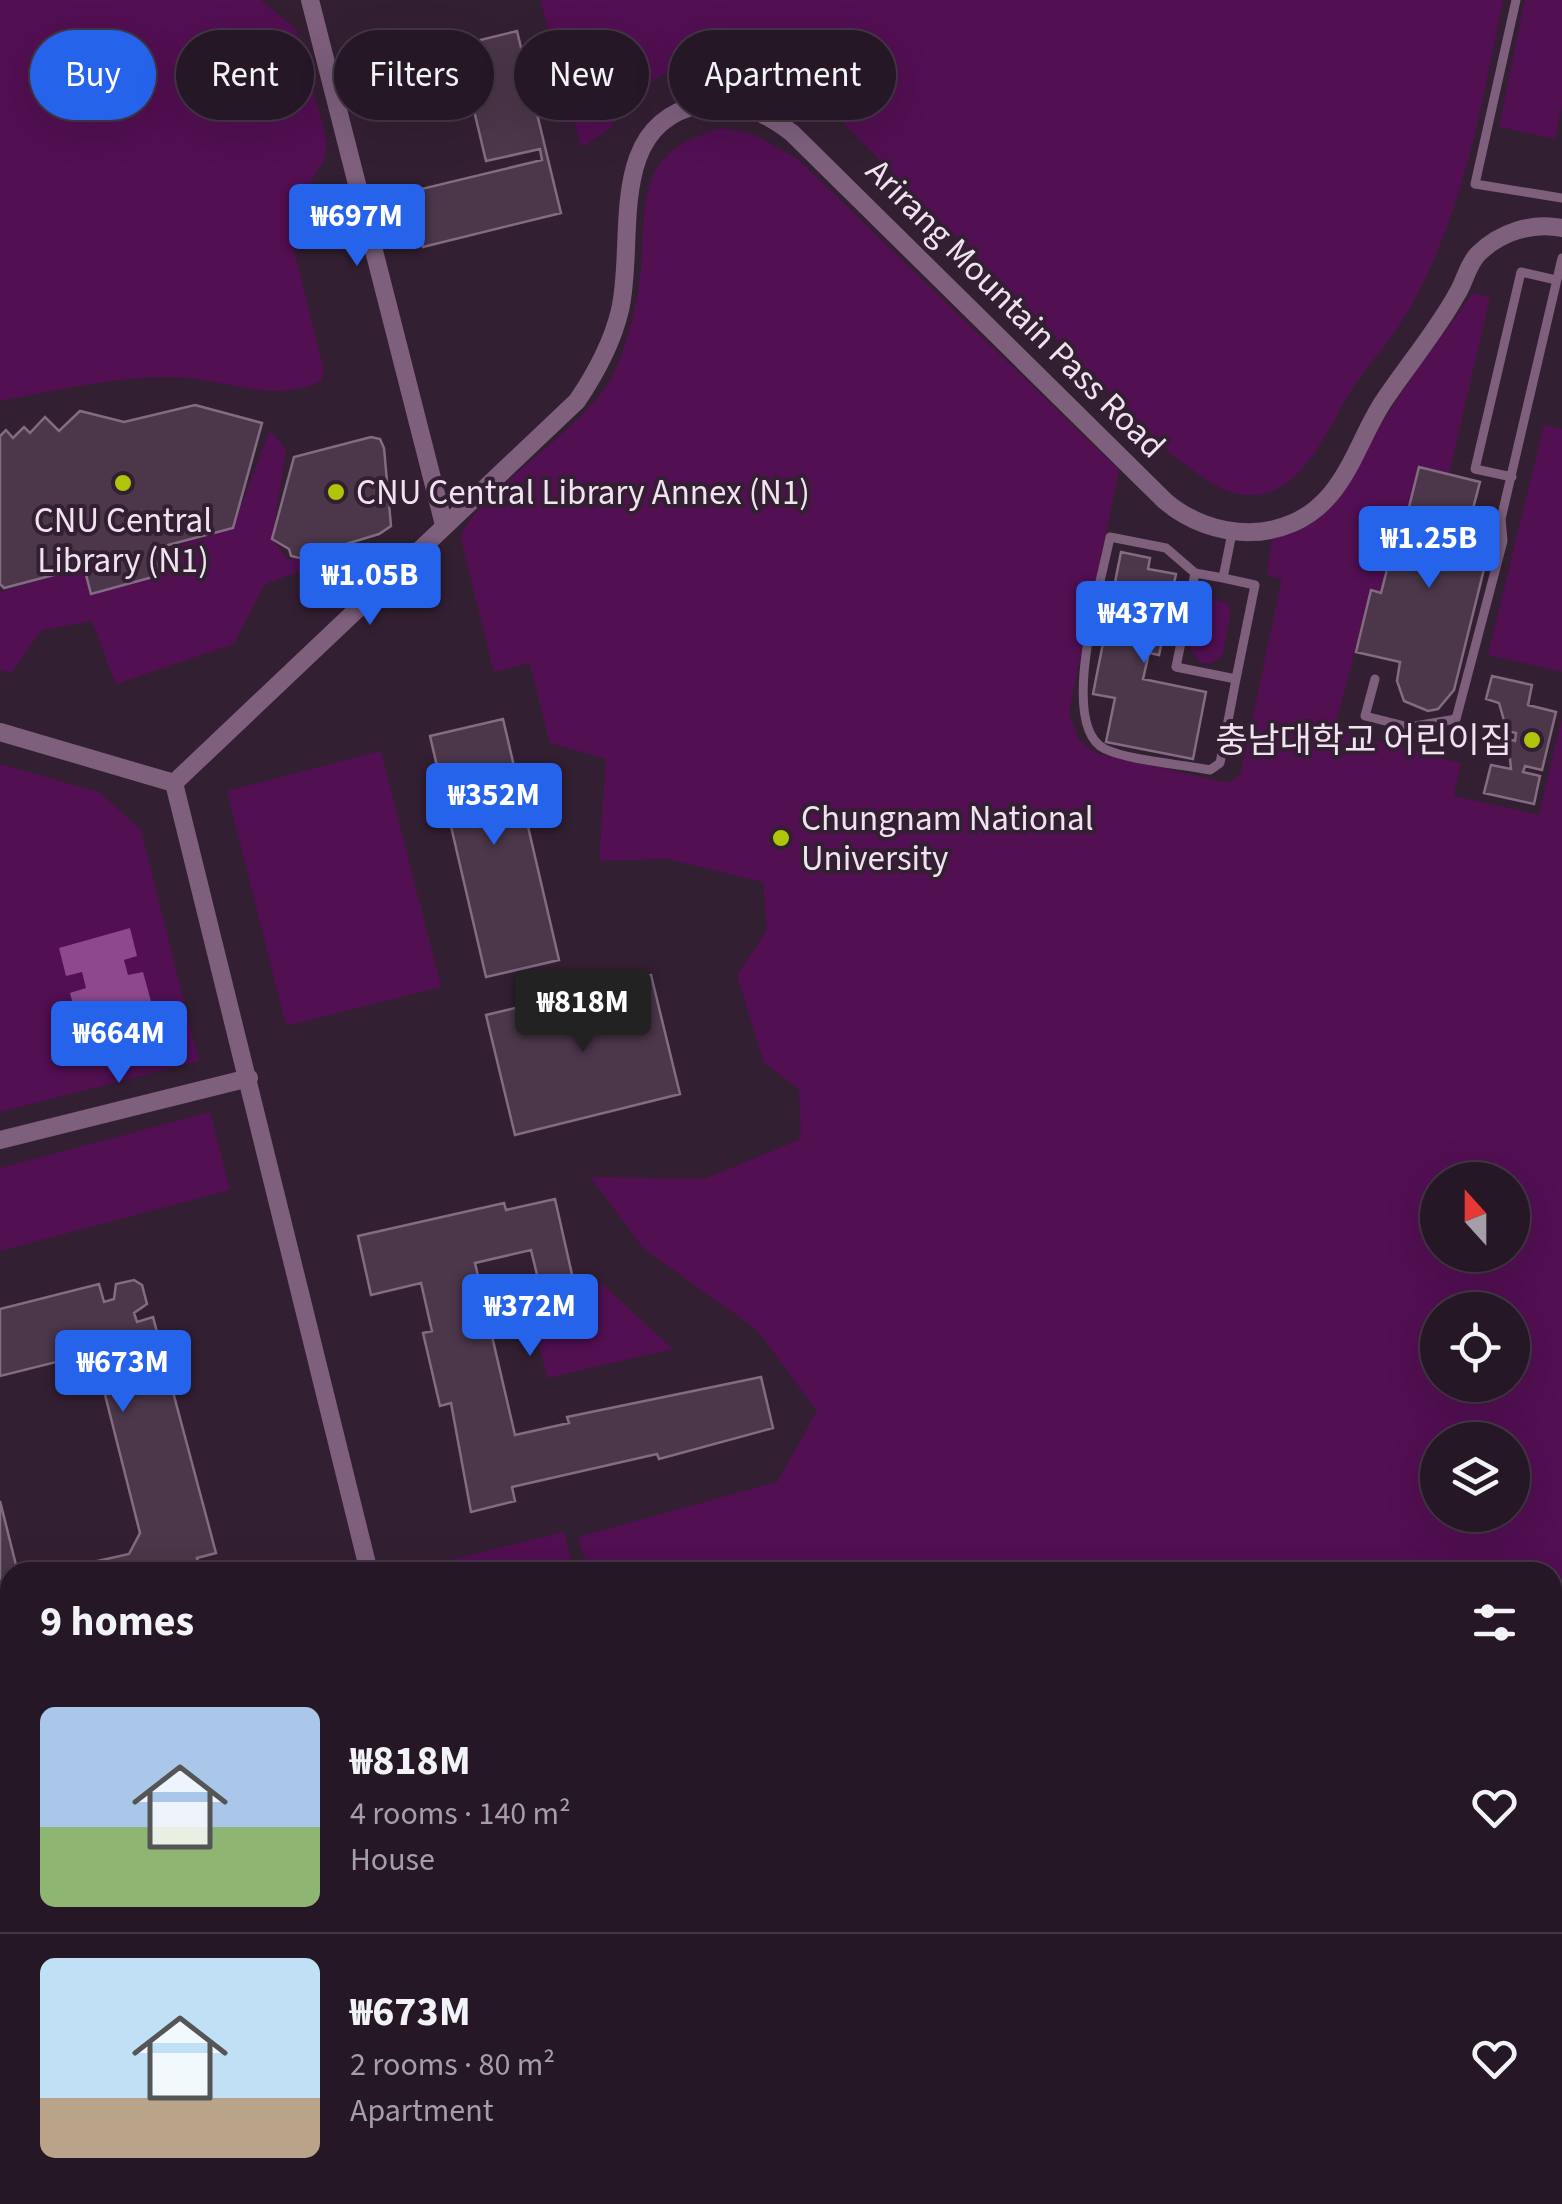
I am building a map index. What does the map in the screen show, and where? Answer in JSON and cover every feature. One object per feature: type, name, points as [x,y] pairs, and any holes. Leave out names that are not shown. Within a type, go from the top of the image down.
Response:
[{"type":"street","points":[[310,0],[444,526]]},
{"type":"street","name":"Arirang Mountain Pass Road","points":[[174,783],[577,401],[615,329],[624,291],[631,180],[646,138],[663,121],[693,106],[736,104],[779,123],[809,148],[965,308],[1165,501],[1189,518],[1232,532],[1261,532],[1290,524],[1330,495],[1380,406],[1458,293],[1472,261],[1489,245],[1516,230],[1543,224],[1562,228]]},
{"type":"street","points":[[0,732],[174,783],[367,1562]]},
{"type":"street","points":[[0,1140],[249,1078]]},
{"type":"lane","points":[[1516,0],[1475,184],[1562,198]]},
{"type":"lane","points":[[1375,679],[1365,716],[1410,727],[1456,718],[1504,541],[1501,519],[1562,258]]},
{"type":"lane","points":[[1512,478],[1475,469],[1479,451],[1521,272],[1556,280]]},
{"type":"lane","points":[[1222,578],[1232,532]]},
{"type":"lane","points":[[1110,537],[1166,548],[1195,573],[1254,585],[1220,763],[1210,770],[1104,748],[1090,736],[1080,699],[1110,537]]},
{"type":"lane","points":[[1195,573],[1176,667],[1236,679]]},
{"type":"shaded area","points":[[0,0],[261,0],[296,30],[176,30],[176,120],[314,120],[314,94],[327,141],[324,160],[306,191],[304,230],[291,238],[324,371],[321,381],[303,388],[265,390],[188,378],[127,379],[0,401]]},
{"type":"shaded area","points":[[540,0],[1503,0],[1468,161],[1443,239],[1426,276],[1400,324],[1356,384],[1309,461],[1281,487],[1264,494],[1245,495],[1215,485],[1172,455],[840,120],[896,120],[896,30],[669,30],[669,72],[649,84],[649,30],[548,30]]},
{"type":"shaded area","points":[[1525,0],[1562,0],[1562,104],[1555,139],[1499,127]]},
{"type":"shaded area","points":[[573,120],[618,120],[602,134],[581,147]]},
{"type":"shaded area","points":[[721,128],[751,133],[798,159],[1119,470],[1069,712],[1078,739],[1095,753],[1228,783],[1240,775],[1282,579],[1267,575],[1272,539],[1316,518],[1331,505],[1355,473],[1398,398],[1473,293],[1490,297],[1449,474],[1419,467],[1397,555],[1391,554],[1381,593],[1371,591],[1337,719],[1344,732],[1461,763],[1454,796],[1539,815],[1562,717],[1562,1562],[586,1562],[578,1537],[777,1482],[817,1411],[757,1330],[644,1249],[590,1177],[704,1179],[801,1139],[799,1089],[764,1063],[737,975],[767,930],[763,882],[667,859],[599,861],[606,759],[550,743],[530,663],[494,672],[461,539],[484,503],[580,417],[614,373],[637,296],[647,199],[660,164],[693,138]]},
{"type":"shaded area","points":[[1544,425],[1562,429],[1562,672],[1488,655]]},
{"type":"shaded area","points":[[270,430],[286,450],[272,539],[288,560],[339,546],[340,555],[264,585],[234,644],[116,684],[92,621],[42,630],[11,673],[0,670],[0,592],[84,567],[91,594],[160,576],[154,553],[233,528]]},
{"type":"shaded area","points":[[1212,598],[1228,604],[1231,612],[1222,656],[1209,664],[1200,662],[1191,649],[1200,606]]},
{"type":"shaded area","points":[[381,751],[441,987],[286,1026],[227,791]]},
{"type":"shaded area","points":[[0,764],[99,792],[141,830],[199,1061],[0,1112]]},
{"type":"shaded area","points":[[130,928],[137,956],[124,960],[128,975],[143,972],[158,1027],[84,1046],[70,993],[86,988],[82,972],[66,976],[59,948]]},
{"type":"shaded area","points":[[210,1112],[230,1190],[0,1251],[0,1168]]},
{"type":"shaded area","points":[[602,1284],[673,1349],[547,1378],[529,1300]]},
{"type":"shaded area","points":[[564,1532],[572,1562],[442,1562]]},
{"type":"building","points":[[514,32],[514,120],[539,120],[561,213],[423,247],[411,197],[417,190],[542,160],[540,149],[486,161],[476,120],[494,120],[494,37]]},
{"type":"building","name":"CNU Central Library (N1)","points":[[195,405],[262,423],[233,528],[153,549],[160,575],[91,594],[84,567],[4,588],[0,584],[0,436],[6,430],[13,438],[24,427],[30,433],[45,417],[59,431],[80,411],[124,422]]},
{"type":"building","name":"CNU Central Library Annex (N1)","points":[[371,437],[380,439],[384,448],[391,526],[379,534],[300,558],[291,556],[289,549],[272,539],[294,457]]},
{"type":"building","points":[[1419,467],[1480,482],[1466,535],[1491,541],[1454,690],[1438,709],[1428,711],[1404,701],[1397,681],[1400,662],[1356,652],[1371,590],[1381,593],[1391,554],[1397,555]]},
{"type":"building","points":[[1121,552],[1150,558],[1148,569],[1176,574],[1159,655],[1149,653],[1143,679],[1206,692],[1193,759],[1106,742],[1115,698],[1093,694]]},
{"type":"building","name":"충남대학교 어린이집","points":[[1492,676],[1532,685],[1528,705],[1556,712],[1542,770],[1525,766],[1523,772],[1540,776],[1534,804],[1484,793],[1491,765],[1511,769],[1508,739],[1515,741],[1516,733],[1507,731],[1499,703],[1486,699]]},
{"type":"building","points":[[503,719],[559,960],[486,977],[430,736]]},
{"type":"building","points":[[651,975],[680,1094],[515,1135],[486,1015]]},
{"type":"building","points":[[555,1199],[573,1279],[540,1287],[531,1250],[475,1263],[515,1435],[569,1423],[567,1417],[761,1377],[773,1428],[659,1459],[657,1454],[512,1487],[515,1501],[471,1512],[451,1403],[440,1406],[423,1333],[432,1331],[421,1283],[371,1295],[358,1236],[504,1203],[506,1210]]},
{"type":"building","points":[[134,1280],[142,1285],[147,1304],[134,1313],[137,1322],[153,1317],[216,1553],[197,1558],[198,1562],[93,1562],[129,1554],[140,1533],[98,1367],[80,1356],[0,1376],[0,1309],[99,1284],[104,1302],[114,1299],[116,1284]]},
{"type":"building","points":[[0,1501],[15,1562],[0,1562]]},
{"type":"place","name":"CNU Central Library (N1)","points":[[123,483]]},
{"type":"place","name":"CNU Central Library Annex (N1)","points":[[336,492]]},
{"type":"place","name":"충남대학교 어린이집","points":[[1532,740]]},
{"type":"place","name":"Chungnam National University","points":[[781,838]]}]
